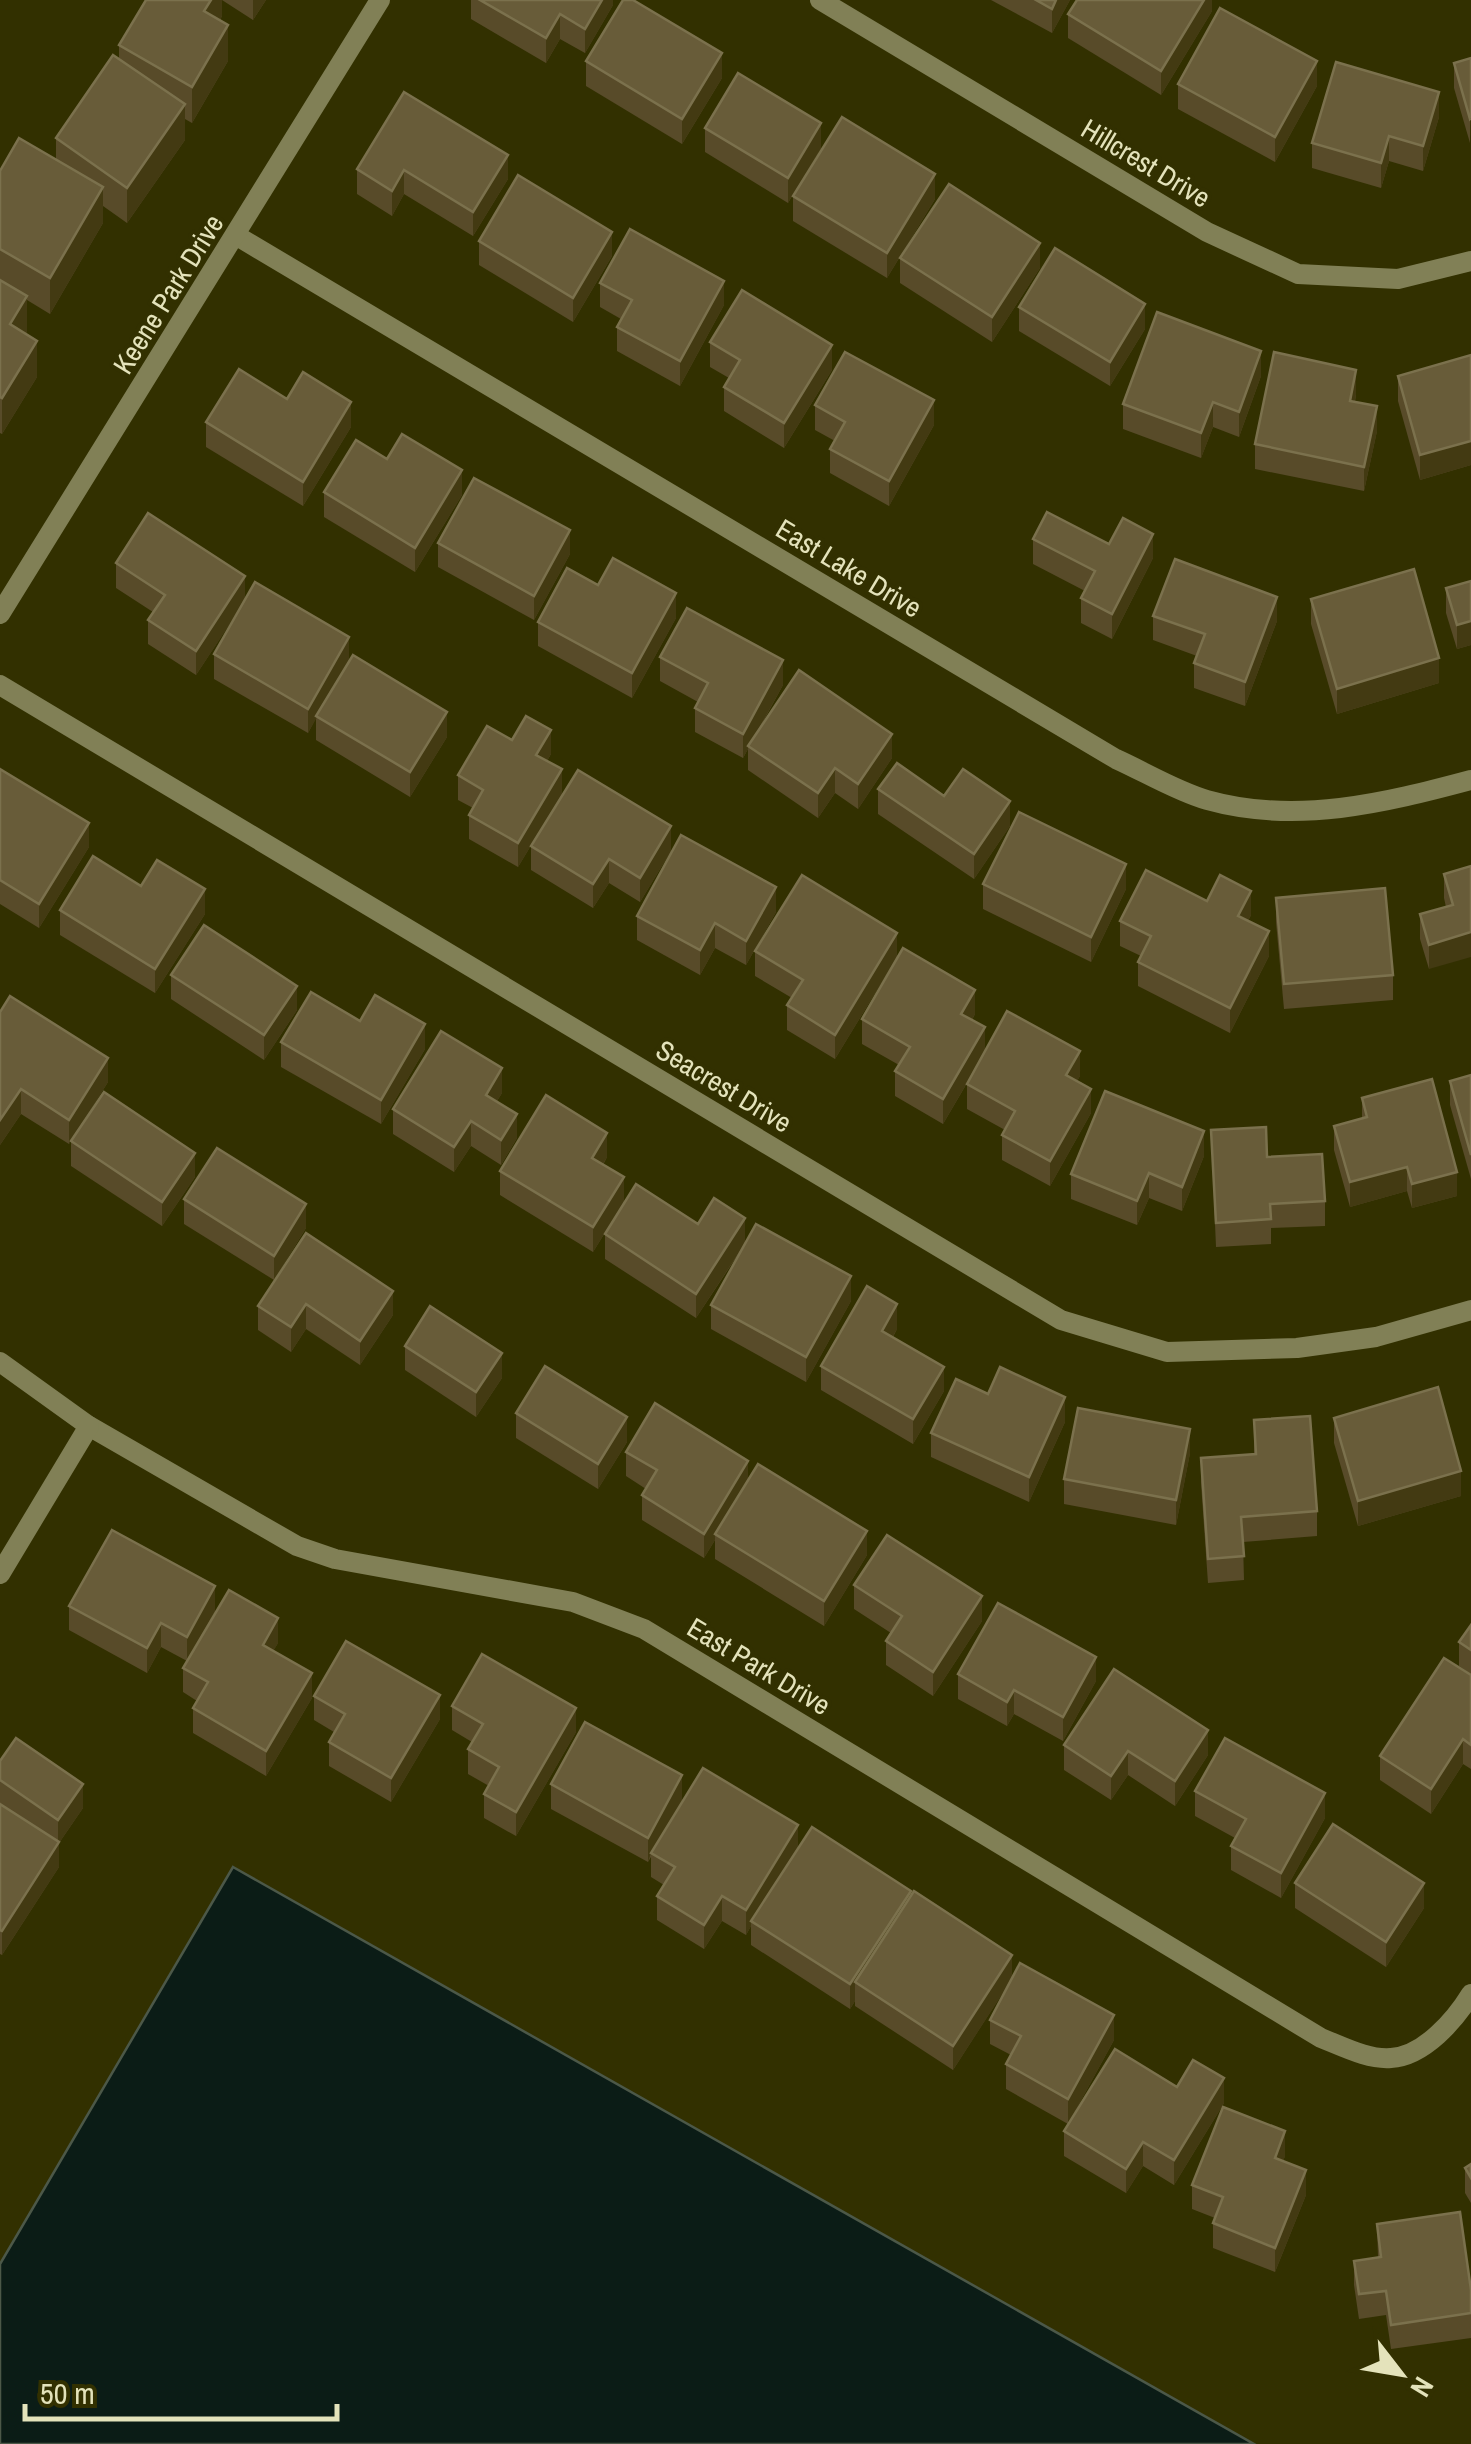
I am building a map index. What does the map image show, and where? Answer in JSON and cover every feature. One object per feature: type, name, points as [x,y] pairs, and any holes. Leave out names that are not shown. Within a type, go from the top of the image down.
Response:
[{"type":"street","name":"Keene Park Drive","points":[[0,614],[380,0]]},
{"type":"street","name":"Hillcrest Drive","points":[[820,0],[1207,232],[1298,274],[1398,279],[1471,261]]},
{"type":"street","name":"East Lake Drive","points":[[237,236],[1116,759],[1206,800],[1280,811],[1368,807],[1471,780]]},
{"type":"street","name":"Seacrest Drive","points":[[0,685],[1061,1320],[1167,1352],[1297,1348],[1376,1338],[1471,1310]]},
{"type":"street","name":"East Park Drive","points":[[0,1362],[90,1426],[296,1546],[336,1559],[573,1602],[644,1628],[1321,2038],[1356,2052],[1392,2058],[1432,2039],[1458,2016],[1471,1994]]},
{"type":"street","points":[[0,1574],[90,1426]]},
{"type":"shaded area","points":[[233,1867],[1254,2444],[0,2444],[0,2264]]},
{"type":"building","points":[[146,0],[211,0],[204,11],[228,25],[192,87],[119,45]]},
{"type":"building","points":[[480,0],[602,0],[585,29],[560,14],[546,38]]},
{"type":"building","points":[[623,0],[633,0],[722,53],[682,119],[586,61]]},
{"type":"building","points":[[1036,0],[1056,0],[1052,9]]},
{"type":"building","points":[[1077,0],[1204,0],[1161,71],[1068,14]]},
{"type":"building","points":[[1220,8],[1317,61],[1275,137],[1178,84]]},
{"type":"building","points":[[113,55],[185,104],[127,188],[56,138]]},
{"type":"building","points":[[1471,58],[1471,118],[1470,119],[1454,63]]},
{"type":"building","points":[[1336,62],[1439,92],[1423,146],[1389,136],[1381,163],[1312,143]]},
{"type":"building","points":[[738,73],[821,123],[788,178],[705,128]]},
{"type":"building","points":[[404,92],[508,155],[473,212],[404,170],[392,191],[357,169]]},
{"type":"building","points":[[842,117],[935,174],[887,253],[793,196]]},
{"type":"building","points":[[19,138],[103,187],[50,278],[0,249],[0,171]]},
{"type":"building","points":[[518,175],[612,232],[573,298],[479,241]]},
{"type":"building","points":[[949,184],[1040,243],[992,317],[900,258]]},
{"type":"building","points":[[630,229],[724,281],[680,361],[617,327],[632,300],[600,283]]},
{"type":"building","points":[[1055,248],[1145,304],[1110,362],[1019,307]]},
{"type":"building","points":[[0,280],[27,296],[10,324],[37,341],[2,398],[0,397]]},
{"type":"building","points":[[742,290],[832,345],[784,423],[724,387],[740,360],[710,342]]},
{"type":"building","points":[[1157,312],[1261,351],[1239,412],[1213,402],[1201,433],[1123,404]]},
{"type":"building","points":[[845,352],[934,400],[889,481],[830,449],[845,422],[815,405]]},
{"type":"building","points":[[1274,352],[1356,370],[1350,401],[1377,406],[1364,467],[1255,444]]},
{"type":"building","points":[[1471,355],[1471,441],[1420,455],[1398,376]]},
{"type":"building","points":[[239,369],[287,399],[303,372],[351,402],[303,482],[206,422]]},
{"type":"building","points":[[402,434],[462,470],[415,548],[324,492],[356,440],[387,459]]},
{"type":"building","points":[[474,478],[570,530],[534,596],[438,543]]},
{"type":"building","points":[[1047,512],[1109,544],[1123,518],[1153,534],[1112,614],[1081,598],[1095,571],[1033,539]]},
{"type":"building","points":[[148,513],[245,576],[196,651],[148,620],[165,595],[116,563]]},
{"type":"building","points":[[613,558],[676,593],[632,673],[538,622],[567,568],[598,585]]},
{"type":"building","points":[[1175,559],[1277,597],[1245,682],[1194,663],[1205,634],[1153,616]]},
{"type":"building","points":[[1414,569],[1439,658],[1337,689],[1311,599]]},
{"type":"building","points":[[1471,581],[1471,621],[1457,625],[1446,588]]},
{"type":"building","points":[[255,582],[349,637],[308,709],[214,654]]},
{"type":"building","points":[[687,608],[783,660],[743,734],[695,708],[708,683],[660,657]]},
{"type":"building","points":[[353,655],[447,712],[410,772],[316,716]]},
{"type":"building","points":[[799,670],[892,734],[858,784],[835,768],[818,793],[748,746]]},
{"type":"building","points":[[526,716],[551,730],[536,755],[562,769],[518,843],[469,815],[483,790],[458,775],[487,726],[512,740]]},
{"type":"building","points":[[897,763],[944,796],[963,769],[1010,801],[974,854],[878,789]]},
{"type":"building","points":[[0,769],[89,823],[39,904],[0,880]]},
{"type":"building","points":[[578,770],[671,826],[640,878],[609,859],[593,884],[531,846]]},
{"type":"building","points":[[1019,812],[1126,864],[1091,937],[983,884]]},
{"type":"building","points":[[681,835],[776,887],[746,941],[715,923],[700,950],[637,916]]},
{"type":"building","points":[[93,856],[141,886],[157,860],[205,889],[155,969],[60,910]]},
{"type":"building","points":[[1471,866],[1471,932],[1429,945],[1420,914],[1453,905],[1444,874]]},
{"type":"building","points":[[1146,870],[1207,901],[1220,875],[1251,891],[1238,916],[1269,931],[1230,1008],[1138,962],[1151,936],[1120,921]]},
{"type":"building","points":[[802,875],[897,933],[835,1035],[787,1005],[803,980],[755,951]]},
{"type":"building","points":[[1385,888],[1393,975],[1284,984],[1276,898]]},
{"type":"building","points":[[204,925],[297,986],[264,1035],[171,975]]},
{"type":"building","points":[[903,948],[975,990],[961,1014],[985,1027],[943,1099],[895,1071],[910,1047],[862,1019]]},
{"type":"building","points":[[311,992],[360,1021],[375,995],[425,1024],[381,1100],[281,1042]]},
{"type":"building","points":[[10,996],[108,1058],[69,1120],[21,1089],[0,1120],[0,1012]]},
{"type":"building","points":[[1007,1011],[1080,1051],[1066,1075],[1091,1089],[1050,1161],[1002,1135],[1015,1111],[967,1084]]},
{"type":"building","points":[[441,1031],[502,1068],[486,1095],[517,1114],[501,1140],[471,1121],[454,1147],[393,1109]]},
{"type":"building","points":[[1471,1075],[1471,1155],[1450,1081]]},
{"type":"building","points":[[1432,1079],[1457,1172],[1412,1184],[1407,1167],[1350,1182],[1334,1126],[1367,1117],[1362,1098]]},
{"type":"building","points":[[1105,1091],[1204,1131],[1182,1187],[1149,1173],[1137,1201],[1071,1174]]},
{"type":"building","points":[[104,1092],[195,1153],[162,1202],[71,1141]]},
{"type":"building","points":[[546,1095],[607,1133],[592,1158],[624,1177],[593,1227],[500,1171]]},
{"type":"building","points":[[1266,1127],[1267,1157],[1322,1154],[1325,1201],[1270,1204],[1271,1219],[1216,1223],[1211,1130]]},
{"type":"building","points":[[217,1148],[306,1204],[274,1256],[184,1199]]},
{"type":"building","points":[[636,1184],[698,1224],[714,1198],[745,1218],[696,1294],[605,1234]]},
{"type":"building","points":[[756,1224],[851,1276],[806,1357],[711,1305]]},
{"type":"building","points":[[306,1233],[393,1291],[360,1341],[306,1304],[291,1327],[258,1306]]},
{"type":"building","points":[[867,1286],[897,1304],[882,1331],[944,1367],[913,1419],[821,1366]]},
{"type":"building","points":[[430,1306],[502,1353],[476,1392],[405,1346]]},
{"type":"building","points":[[545,1366],[627,1417],[598,1464],[516,1413]]},
{"type":"building","points":[[1000,1367],[1065,1397],[1029,1477],[931,1433],[956,1379],[988,1394]]},
{"type":"building","points":[[1438,1387],[1461,1471],[1358,1501],[1334,1418]]},
{"type":"building","points":[[655,1403],[748,1461],[704,1534],[642,1495],[657,1470],[626,1452]]},
{"type":"building","points":[[1078,1408],[1190,1429],[1176,1500],[1064,1479]]},
{"type":"building","points":[[1310,1416],[1317,1511],[1241,1517],[1244,1556],[1208,1559],[1201,1458],[1256,1454],[1254,1420]]},
{"type":"building","points":[[758,1464],[867,1531],[824,1601],[715,1534]]},
{"type":"building","points":[[112,1530],[215,1586],[187,1637],[161,1623],[147,1648],[69,1606]]},
{"type":"building","points":[[887,1535],[982,1596],[933,1672],[886,1641],[902,1616],[854,1585]]},
{"type":"building","points":[[229,1590],[278,1618],[263,1645],[312,1673],[266,1751],[193,1708],[208,1682],[183,1668]]},
{"type":"building","points":[[998,1603],[1096,1657],[1063,1717],[1014,1690],[1007,1702],[958,1674]]},
{"type":"building","points":[[1471,1625],[1471,1650],[1459,1642]]},
{"type":"building","points":[[346,1641],[440,1695],[391,1778],[329,1742],[345,1714],[314,1696]]},
{"type":"building","points":[[482,1654],[576,1708],[516,1812],[484,1794],[499,1767],[468,1749],[483,1724],[452,1706]]},
{"type":"building","points":[[1444,1658],[1471,1675],[1471,1745],[1463,1739],[1431,1789],[1380,1756]]},
{"type":"building","points":[[1114,1669],[1208,1730],[1175,1781],[1128,1751],[1111,1776],[1064,1745]]},
{"type":"building","points":[[585,1722],[682,1775],[648,1838],[551,1784]]},
{"type":"building","points":[[16,1738],[83,1784],[58,1820],[0,1780],[0,1761]]},
{"type":"building","points":[[1225,1738],[1325,1793],[1281,1873],[1231,1846],[1246,1819],[1195,1791]]},
{"type":"building","points":[[703,1768],[798,1825],[746,1910],[722,1896],[704,1925],[657,1896],[675,1867],[651,1853]]},
{"type":"building","points":[[0,1804],[59,1842],[2,1931],[0,1930]]},
{"type":"building","points":[[1333,1824],[1424,1883],[1386,1942],[1295,1883]]},
{"type":"building","points":[[812,1827],[911,1891],[850,1984],[751,1921]]},
{"type":"building","points":[[914,1891],[1012,1955],[953,2046],[855,1982]]},
{"type":"building","points":[[1020,1963],[1114,2015],[1068,2099],[1006,2064],[1021,2036],[990,2020]]},
{"type":"building","points":[[1115,2049],[1177,2087],[1193,2060],[1224,2078],[1174,2160],[1143,2142],[1126,2169],[1064,2131]]},
{"type":"building","points":[[1223,2107],[1285,2131],[1275,2158],[1306,2170],[1275,2248],[1213,2223],[1223,2197],[1192,2185]]},
{"type":"building","points":[[1460,2212],[1471,2313],[1391,2325],[1386,2291],[1359,2294],[1354,2261],[1381,2257],[1377,2224]]}]
